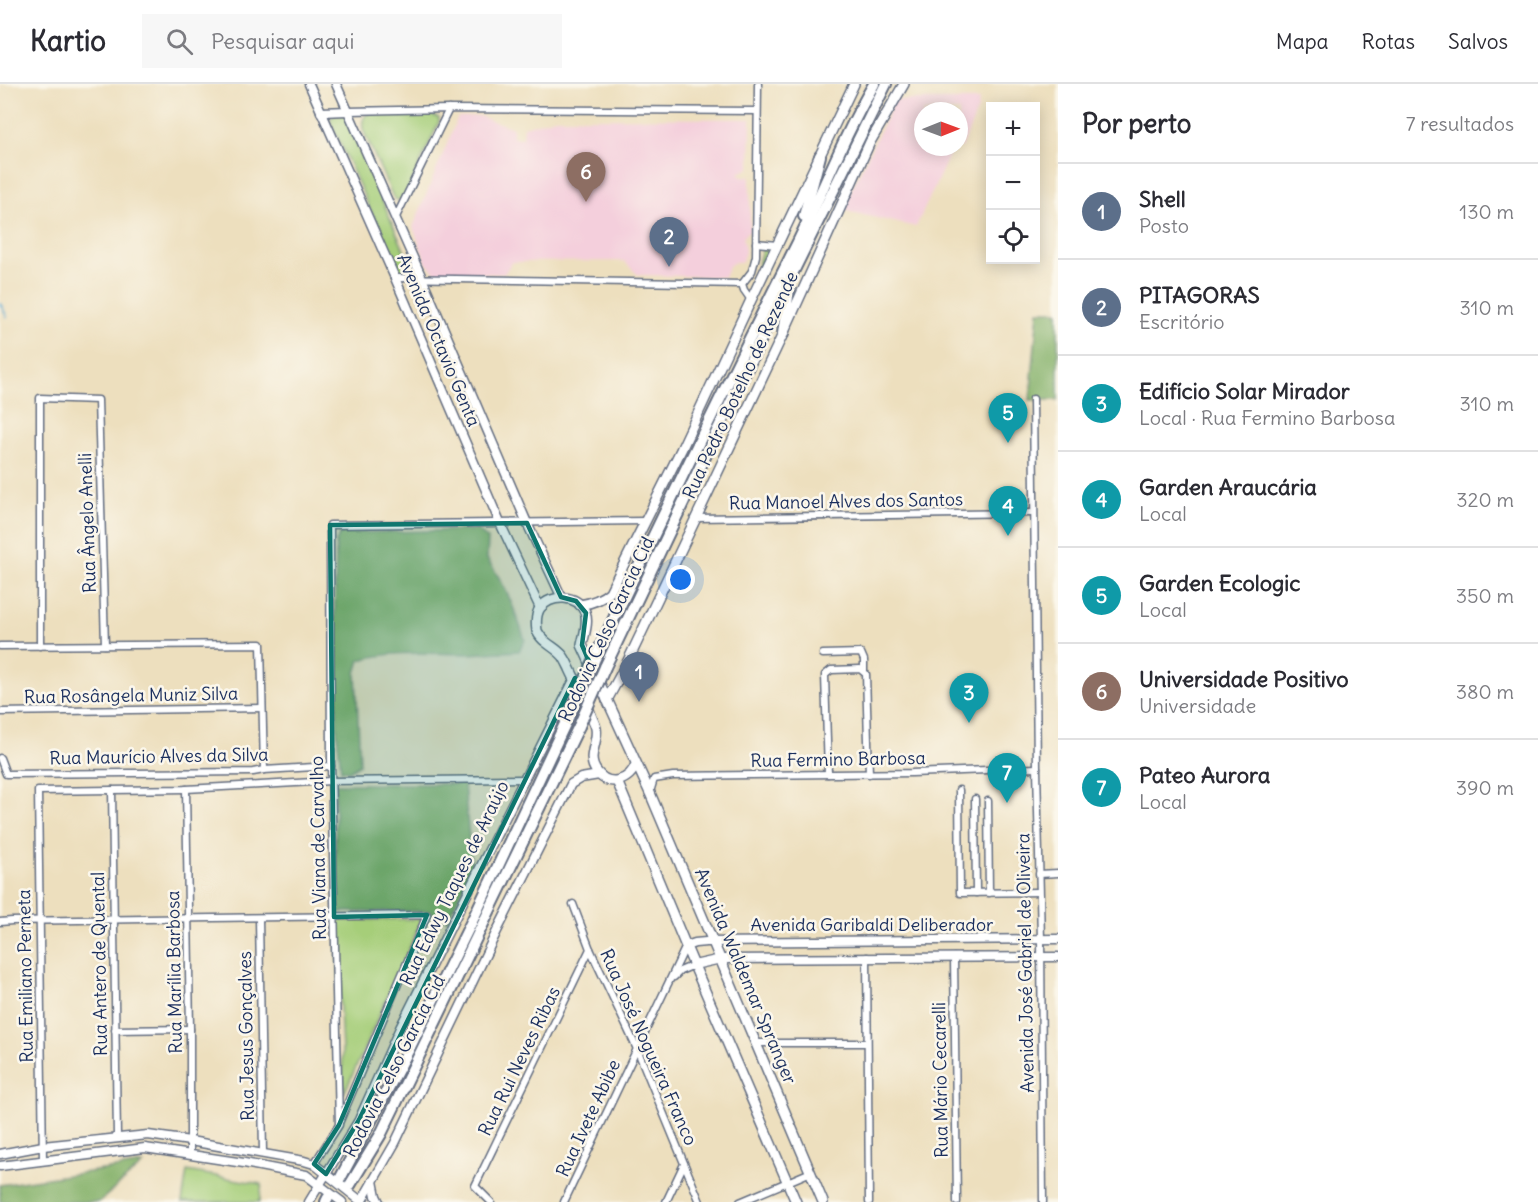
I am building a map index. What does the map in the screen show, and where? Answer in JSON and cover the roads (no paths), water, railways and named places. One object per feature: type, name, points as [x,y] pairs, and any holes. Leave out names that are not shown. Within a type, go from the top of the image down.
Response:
[{"type":"highway","name":"Rodovia Celso Garcia Cid","points":[[340,1179],[408,1051],[473,919],[724,387],[798,242],[859,109],[873,84]]},
{"type":"highway","name":"Rodovia Celso Garcia Cid","points":[[350,1185],[381,1134],[579,726],[790,278],[886,84]]},
{"type":"highway","points":[[798,242],[820,156]]},
{"type":"highway","points":[[783,334],[790,278]]},
{"type":"main road","points":[[636,764],[632,773],[617,782],[599,775],[594,769],[592,760],[597,729],[564,657],[544,641],[537,631],[536,622],[540,608],[562,598],[572,599],[580,605],[597,601],[609,592],[681,450],[854,84]]},
{"type":"main road","name":"Rua Pedro Botelho de Rezende","points":[[607,700],[783,334],[870,142],[904,84]]},
{"type":"main road","name":"Avenida Waldemar Spranger","points":[[580,605],[586,613],[582,645],[650,793],[823,1202]]},
{"type":"main road","points":[[617,782],[796,1202]]},
{"type":"street","name":"Avenida Octavio Genta","points":[[309,84],[500,523],[540,608]]},
{"type":"street","name":"Avenida Octavio Genta","points":[[336,84],[527,523],[562,598]]},
{"type":"street","points":[[395,278],[742,284],[755,265],[758,84]]},
{"type":"street","points":[[321,112],[449,109],[757,111]]},
{"type":"street","points":[[395,219],[449,109]]},
{"type":"street","points":[[756,243],[777,245]]},
{"type":"street","points":[[742,284],[751,300]]},
{"type":"street","name":"Rua Ângelo Anelli","points":[[40,646],[39,398],[98,400],[105,645]]},
{"type":"street","name":"Avenida José Gabriel de Oliveira","points":[[1032,399],[1043,1202]]},
{"type":"street","name":"Rua Manoel Alves dos Santos","points":[[696,518],[1033,513]]},
{"type":"street","points":[[500,523],[646,521]]},
{"type":"street","name":"Rua Viana de Carvalho","points":[[339,1125],[331,781],[330,525],[500,523]]},
{"type":"street","points":[[0,646],[261,644],[264,770]]},
{"type":"street","points":[[823,654],[861,653],[864,660],[869,774]]},
{"type":"street","points":[[828,774],[825,675],[831,670],[860,669],[864,671]]},
{"type":"street","name":"Rua Edwy Taques de Araújo","points":[[366,1105],[400,1028],[575,678]]},
{"type":"street","name":"Rua Rosângela Muniz Silva","points":[[0,712],[262,708]]},
{"type":"street","name":"Rua Maurício Alves da Silva","points":[[0,758],[6,774],[253,772],[331,766]]},
{"type":"street","name":"Rua Fermino Barbosa","points":[[650,793],[654,779],[660,777],[869,774],[1036,768]]},
{"type":"street","name":"Rodovia Celso Garcia Cid","points":[[361,1202],[395,1143],[492,941],[571,784],[581,778],[599,775]]},
{"type":"street","points":[[112,790],[186,789],[331,781],[524,779]]},
{"type":"street","name":"Rua Marília Barbosa","points":[[186,789],[190,1155]]},
{"type":"street","name":"Rua Emiliano Perneta","points":[[43,1161],[38,791],[112,790]]},
{"type":"street","name":"Rua Antero de Quental","points":[[112,790],[117,1137]]},
{"type":"street","points":[[959,790],[960,893],[1039,892]]},
{"type":"street","points":[[975,799],[976,893]]},
{"type":"street","points":[[987,801],[989,893]]},
{"type":"street","points":[[1039,874],[1058,873]]},
{"type":"street","name":"Rua José Nogueira Franco","points":[[573,904],[590,949],[637,1049],[700,1202]]},
{"type":"street","points":[[0,922],[427,915],[339,1125],[314,1164]]},
{"type":"street","name":"Rua Jesus Gonçalves","points":[[259,918],[262,1153]]},
{"type":"street","name":"Avenida Garibaldi Deliberador","points":[[686,946],[712,942],[1058,939]]},
{"type":"street","name":"Rua Ivete Abibe","points":[[564,1202],[686,946]]},
{"type":"street","name":"Rua Rui Neves Ribas","points":[[491,1202],[475,1186],[590,949]]},
{"type":"street","points":[[867,957],[869,1202]]},
{"type":"street","name":"Rua Mário Cecarelli","points":[[954,957],[957,1202]]},
{"type":"street","name":"Avenida Garibaldi Deliberador","points":[[694,964],[721,959],[1058,957]]},
{"type":"street","points":[[669,981],[680,971],[694,964]]},
{"type":"street","points":[[115,1030],[190,1029]]},
{"type":"street","points":[[756,1044],[867,1043]]},
{"type":"street","name":"Rodovia Celso Garcia Cid","points":[[311,1199],[366,1105]]},
{"type":"street","points":[[0,1154],[43,1146],[148,1135],[262,1153],[314,1164],[361,1202]]},
{"type":"street","points":[[0,1166],[146,1148],[306,1175],[342,1202]]},
{"type":"street","points":[[666,1202],[684,1164]]},
{"type":"street","points":[[740,1202],[811,1172]]},
{"type":"street","points":[[306,1175],[311,1199]]},
{"type":"street","points":[[373,1181],[379,1202]]},
{"type":"waterway","points":[[0,303],[7,317]]},
{"type":"place","name":"Universidade Positivo","points":[[586,202]]},
{"type":"place","name":"PITAGORAS","points":[[669,267]]},
{"type":"place","name":"Garden Ecologic","points":[[1008,443]]},
{"type":"place","name":"Garden Araucária","points":[[1008,536]]},
{"type":"place","name":"Shell","points":[[639,702]]},
{"type":"place","name":"Edifício Solar Mirador","points":[[969,723]]},
{"type":"place","name":"Pateo Aurora","points":[[1007,803]]}]
